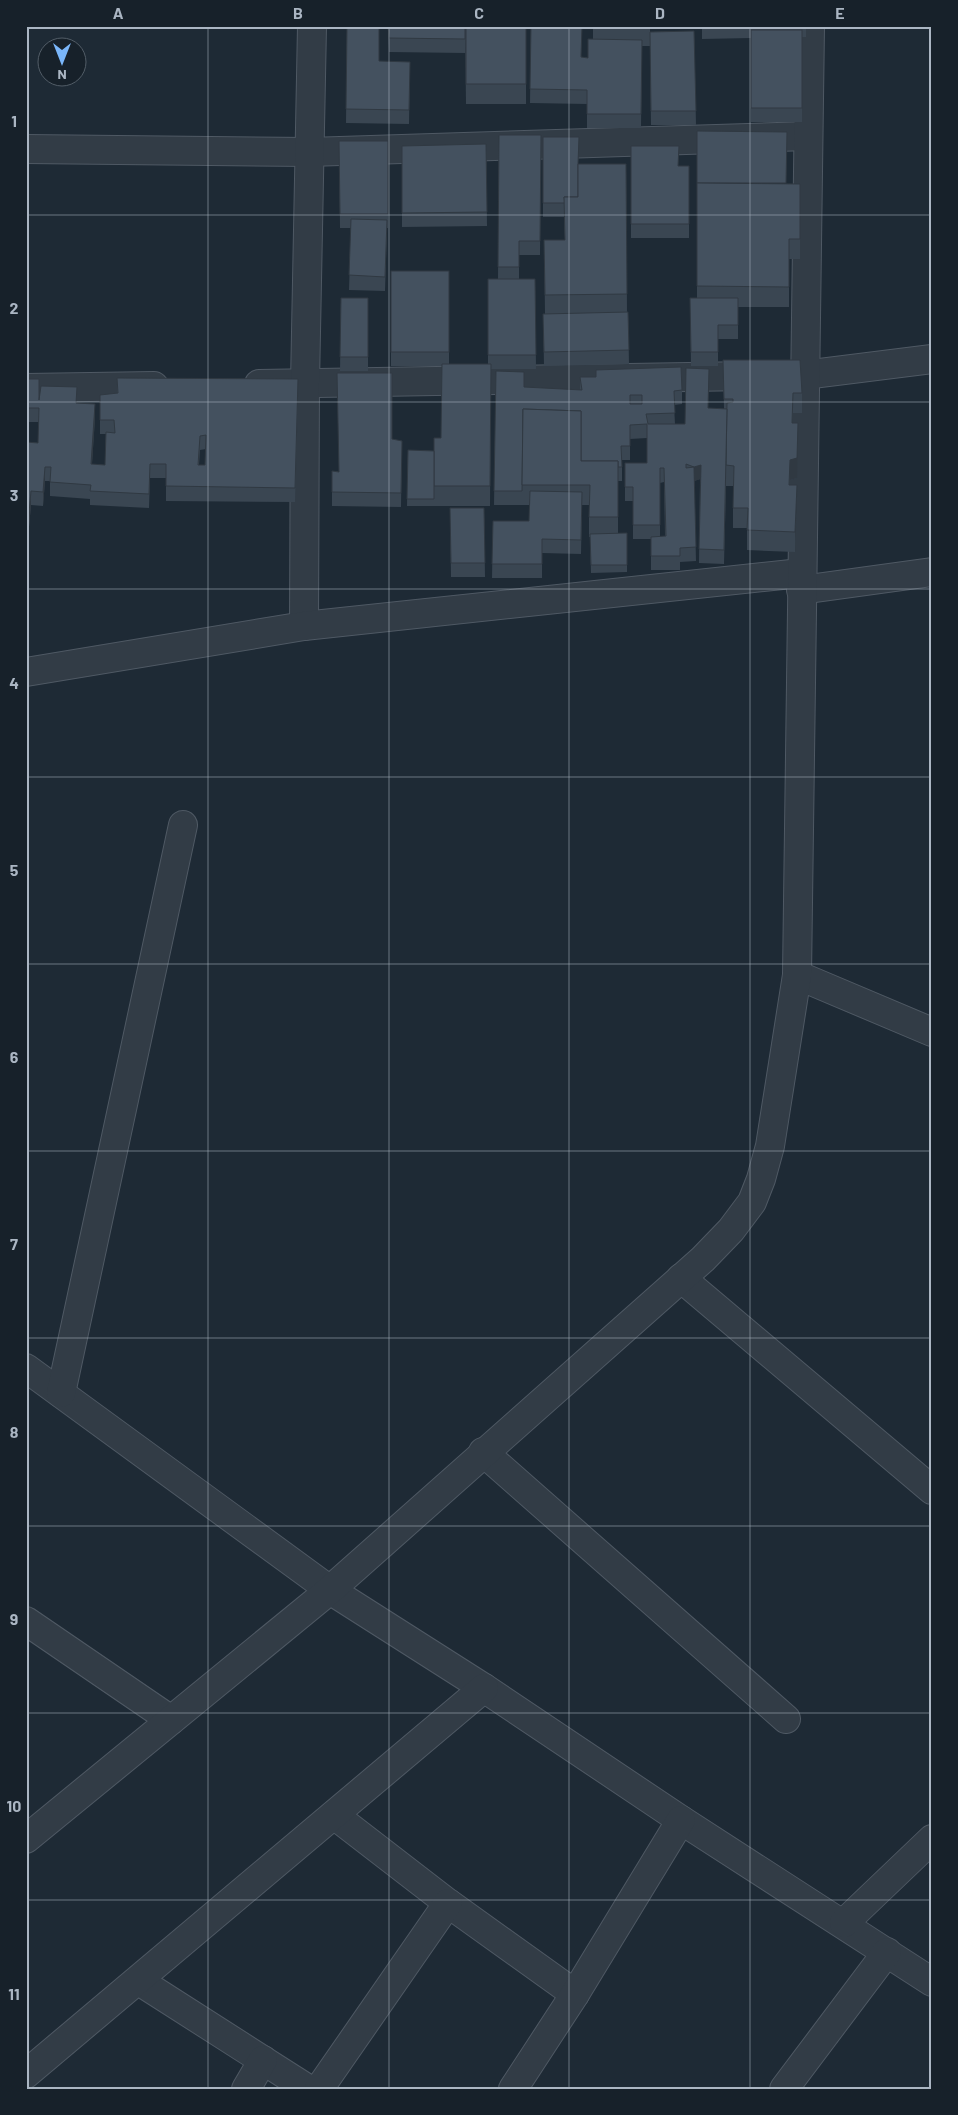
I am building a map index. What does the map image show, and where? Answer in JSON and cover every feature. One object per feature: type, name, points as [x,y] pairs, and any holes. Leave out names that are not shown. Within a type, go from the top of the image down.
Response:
[{"type":"street","points":[[304,626],[305,383],[312,26]]},
{"type":"street","points":[[26,1839],[330,1590],[681,1278],[731,1230],[752,1202],[761,1179],[770,1146],[797,975],[810,26]]},
{"type":"street","points":[[26,149],[309,152],[808,136]]},
{"type":"street","points":[[235,385],[804,375],[932,359]]},
{"type":"street","points":[[26,388],[176,386]]},
{"type":"street","points":[[26,672],[304,626],[801,581],[932,572]]},
{"type":"street","points":[[61,1393],[183,825]]},
{"type":"street","points":[[797,975],[932,1032]]},
{"type":"street","points":[[681,1278],[932,1490]]},
{"type":"street","points":[[26,1368],[330,1590],[484,1688],[681,1820],[932,1982]]},
{"type":"street","points":[[483,1452],[786,1719]]},
{"type":"street","points":[[26,1620],[171,1720]]},
{"type":"street","points":[[26,2074],[484,1688]]},
{"type":"street","points":[[334,1815],[448,1903],[575,1994]]},
{"type":"street","points":[[513,2089],[575,1994],[681,1820]]},
{"type":"street","points":[[844,1924],[932,1839]]},
{"type":"street","points":[[319,2089],[448,1903]]},
{"type":"street","points":[[784,2089],[887,1952]]},
{"type":"street","points":[[139,1980],[308,2089]]},
{"type":"street","points":[[246,2089],[263,2060]]},
{"type":"building","points":[[347,26],[379,26],[379,61],[410,62],[409,110],[346,109]]},
{"type":"building","points":[[388,26],[465,26],[465,39],[389,38]]},
{"type":"building","points":[[466,26],[526,26],[526,84],[466,84]]},
{"type":"building","points":[[531,26],[582,26],[581,57],[588,58],[588,39],[642,40],[641,114],[587,114],[587,90],[530,89]]},
{"type":"building","points":[[751,30],[802,30],[802,108],[751,108]]},
{"type":"building","points":[[694,31],[696,111],[651,111],[650,32]]},
{"type":"building","points":[[697,131],[787,132],[786,183],[697,183]]},
{"type":"building","points":[[499,135],[541,135],[540,241],[519,241],[519,267],[498,267]]},
{"type":"building","points":[[543,137],[579,137],[578,197],[564,197],[565,203],[543,203]]},
{"type":"building","points":[[339,141],[388,141],[388,214],[340,214]]},
{"type":"building","points":[[486,144],[487,212],[402,213],[402,146]]},
{"type":"building","points":[[631,146],[679,146],[678,166],[689,166],[689,224],[631,224]]},
{"type":"building","points":[[578,164],[626,164],[627,294],[545,295],[544,240],[565,240],[564,197],[578,197]]},
{"type":"building","points":[[697,183],[800,184],[800,239],[789,239],[789,287],[697,286]]},
{"type":"building","points":[[351,219],[387,220],[385,277],[349,275]]},
{"type":"building","points":[[391,271],[449,271],[449,352],[391,352]]},
{"type":"building","points":[[488,279],[535,279],[536,355],[488,355]]},
{"type":"building","points":[[341,298],[368,298],[368,357],[340,357]]},
{"type":"building","points":[[690,298],[738,298],[738,325],[718,325],[718,352],[691,352]]},
{"type":"building","points":[[628,312],[629,350],[544,352],[543,314]]},
{"type":"building","points":[[723,360],[800,360],[802,393],[793,393],[792,423],[798,423],[797,458],[790,460],[789,485],[797,485],[795,532],[747,530],[748,508],[733,508],[734,466],[726,465],[727,403],[733,402],[733,399],[724,399]]},
{"type":"building","points":[[442,364],[491,364],[490,486],[434,486],[434,438],[441,438]]},
{"type":"building","points":[[681,367],[682,390],[674,391],[675,413],[646,414],[648,424],[685,424],[686,368],[709,369],[708,408],[727,409],[724,550],[699,549],[701,465],[694,467],[696,547],[680,548],[680,556],[651,556],[651,537],[666,536],[664,468],[660,468],[660,525],[633,525],[633,487],[625,487],[625,463],[647,463],[647,424],[630,425],[630,446],[621,446],[622,467],[618,467],[618,461],[581,461],[581,411],[523,409],[522,491],[494,491],[496,371],[524,372],[524,387],[582,390],[580,377],[596,377],[596,370]],"holes":[[[630,395],[642,395],[642,404],[630,404]],[[686,464],[694,467],[686,468]]]},
{"type":"building","points":[[337,373],[392,373],[392,439],[402,441],[401,493],[332,492],[332,471],[339,472]]},
{"type":"building","points":[[117,378],[298,379],[295,488],[166,486],[166,464],[150,464],[149,494],[90,491],[91,485],[50,482],[51,467],[45,467],[43,492],[31,491],[29,513],[26,513],[26,442],[38,443],[39,408],[26,408],[26,379],[39,379],[39,400],[41,386],[77,387],[76,403],[95,404],[91,464],[105,465],[106,432],[115,433],[114,420],[100,420],[100,395],[118,393]],"holes":[[[206,435],[205,465],[198,465],[200,436]]]},
{"type":"building","points":[[523,409],[581,411],[581,461],[618,461],[618,517],[589,517],[590,485],[522,485]]},
{"type":"building","points":[[408,450],[434,451],[434,499],[407,499]]},
{"type":"building","points":[[530,491],[582,492],[581,540],[542,539],[542,564],[492,564],[493,521],[529,521]]},
{"type":"building","points":[[450,508],[484,508],[485,563],[451,563]]},
{"type":"building","points":[[627,533],[627,565],[591,565],[590,534]]}]
